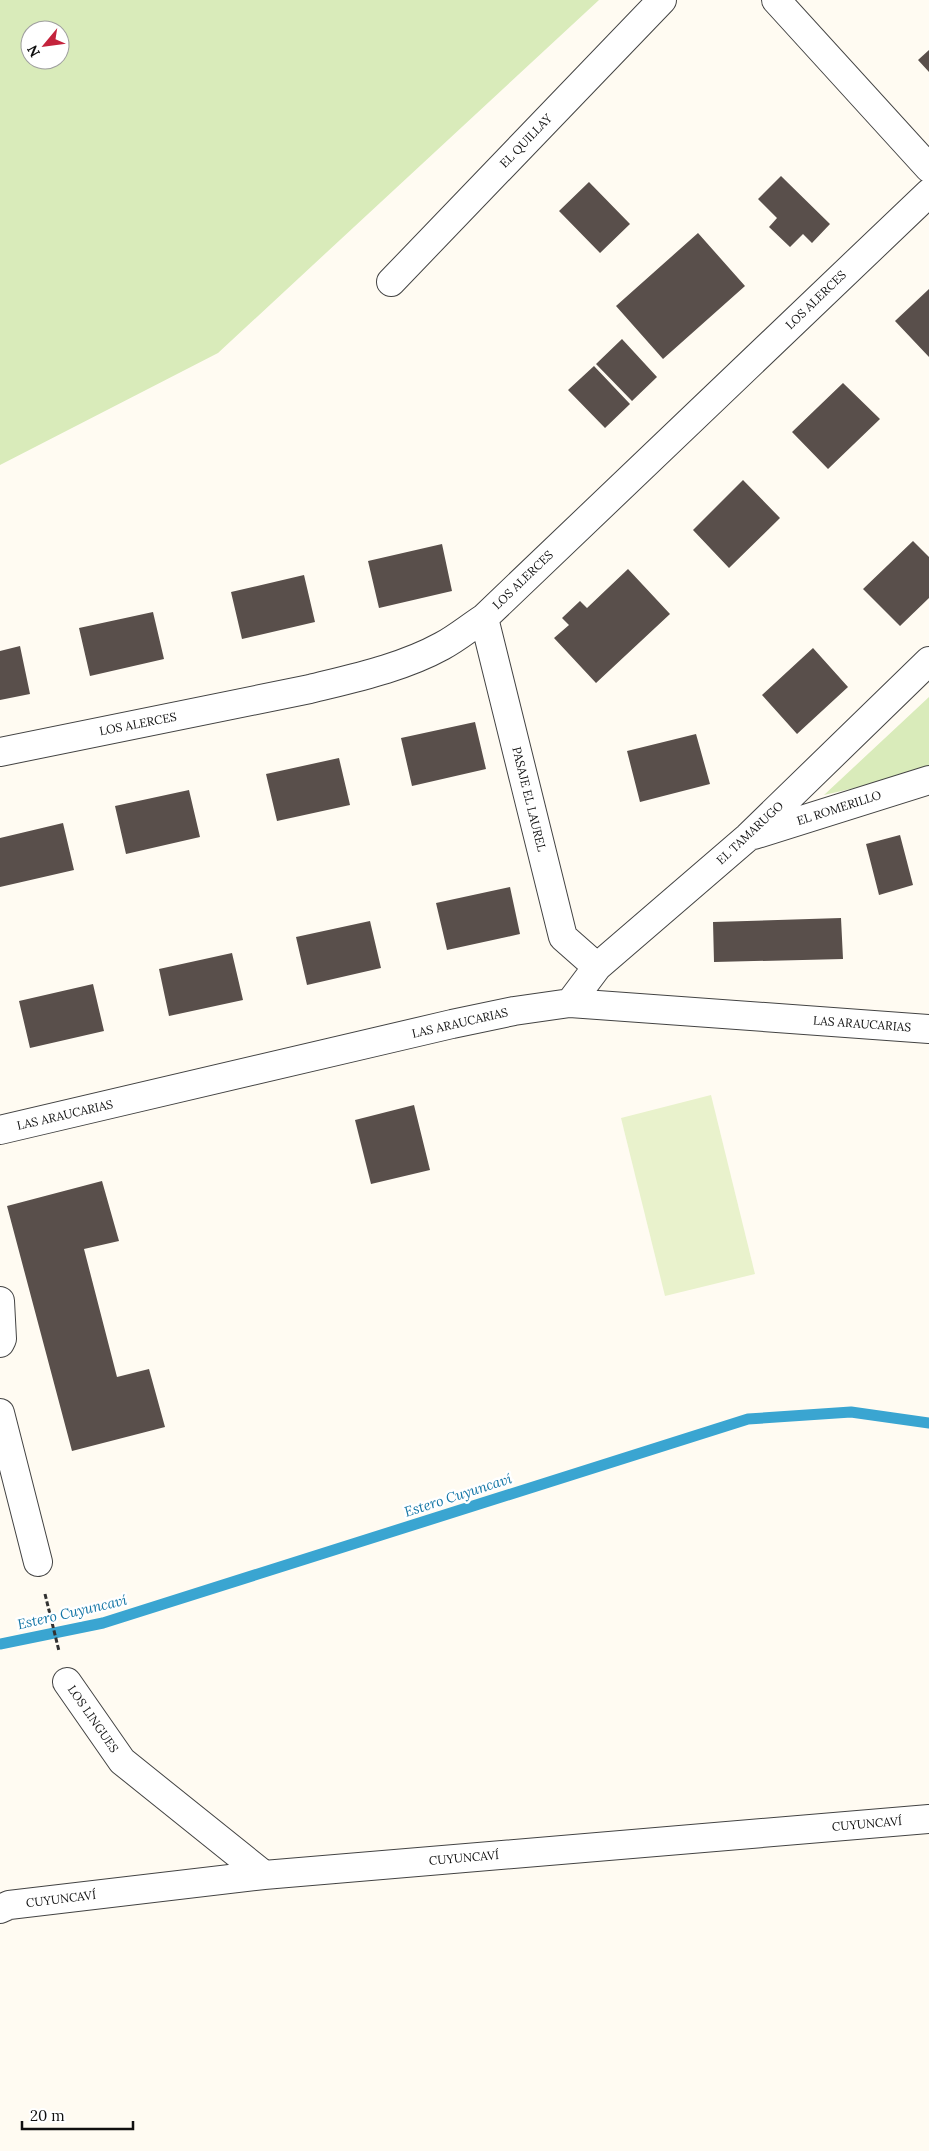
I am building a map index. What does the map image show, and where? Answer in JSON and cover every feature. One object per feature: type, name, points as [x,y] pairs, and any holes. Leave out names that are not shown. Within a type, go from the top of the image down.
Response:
[{"type":"street","name":"EL QUILLAY","points":[[391,282],[662,0]]},
{"type":"street","points":[[776,0],[929,168]]},
{"type":"street","name":"LOS ALERCES","points":[[0,752],[356,678],[404,663],[442,646],[484,618],[929,193]]},
{"type":"street","name":"PASAJE EL LAUREL","points":[[484,618],[563,937],[597,967]]},
{"type":"street","name":"EL TAMARUGO","points":[[570,1003],[597,967],[748,837],[929,661]]},
{"type":"street","name":"EL ROMERILLO","points":[[748,837],[929,780]]},
{"type":"street","name":"LAS ARAUCARIAS","points":[[0,1130],[452,1024],[514,1011],[570,1003],[929,1029]]},
{"type":"street","points":[[0,1301],[2,1339],[0,1343]]},
{"type":"street","points":[[0,1414],[38,1562]]},
{"type":"street","name":"LOS LINGUES","points":[[67,1682],[122,1761],[264,1875]]},
{"type":"street","name":"CUYUNCAVÍ","points":[[0,1909],[9,1905],[264,1875],[929,1819]]},
{"type":"path","name":"LOS LINGUES","points":[[38,1562],[67,1682]]},
{"type":"green space","points":[[0,0],[599,0],[218,353],[0,465]]},
{"type":"green space","points":[[929,697],[929,771],[824,795]]},
{"type":"green space","points":[[711,1095],[755,1274],[665,1296],[621,1118]]},
{"type":"building","points":[[929,50],[929,72],[918,60]]},
{"type":"building","points":[[781,176],[830,224],[812,243],[803,234],[790,247],[769,227],[777,218],[758,199]]},
{"type":"building","points":[[589,182],[630,224],[600,253],[559,211]]},
{"type":"building","points":[[698,233],[745,286],[663,359],[616,306]]},
{"type":"building","points":[[929,289],[929,357],[895,321]]},
{"type":"building","points":[[622,339],[657,377],[632,401],[596,364]]},
{"type":"building","points":[[594,366],[630,404],[605,428],[568,390]]},
{"type":"building","points":[[843,383],[880,419],[828,469],[792,432]]},
{"type":"building","points":[[743,480],[780,518],[729,568],[693,530]]},
{"type":"building","points":[[913,541],[929,557],[929,598],[900,626],[863,589]]},
{"type":"building","points":[[442,544],[452,591],[379,608],[368,561]]},
{"type":"building","points":[[628,569],[670,614],[596,683],[554,638],[569,625],[562,618],[580,601],[587,608]]},
{"type":"building","points":[[304,575],[315,622],[242,639],[231,592]]},
{"type":"building","points":[[153,612],[164,659],[90,676],[79,628]]},
{"type":"building","points":[[20,646],[30,694],[0,700],[0,651]]},
{"type":"building","points":[[813,648],[848,687],[797,734],[762,695]]},
{"type":"building","points":[[475,722],[486,769],[412,786],[401,738]]},
{"type":"building","points":[[696,734],[710,784],[640,802],[627,751]]},
{"type":"building","points":[[339,758],[350,805],[277,821],[266,774]]},
{"type":"building","points":[[189,790],[200,837],[126,854],[115,806]]},
{"type":"building","points":[[63,823],[74,870],[0,887],[0,838]]},
{"type":"building","points":[[900,835],[913,885],[879,895],[866,844]]},
{"type":"building","points":[[510,887],[520,934],[447,950],[436,903]]},
{"type":"building","points":[[841,918],[843,959],[714,962],[713,922]]},
{"type":"building","points":[[370,921],[381,968],[307,985],[296,937]]},
{"type":"building","points":[[232,953],[243,1000],[169,1016],[159,969]]},
{"type":"building","points":[[93,984],[104,1031],[30,1048],[19,1001]]},
{"type":"building","points":[[414,1105],[430,1170],[371,1184],[355,1120]]},
{"type":"building","points":[[102,1181],[119,1241],[84,1249],[117,1377],[149,1369],[165,1427],[72,1451],[7,1206]]},
{"type":"waterway","name":"Estero Cuyuncaví","points":[[0,1644],[103,1623],[748,1419],[851,1412],[929,1423]]}]
